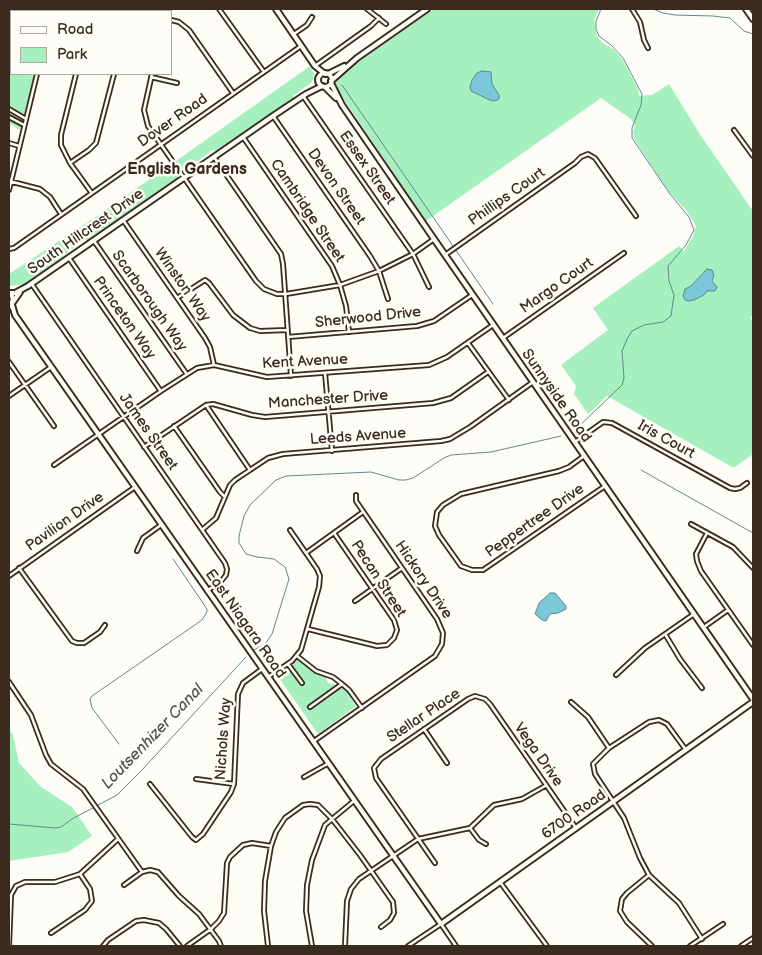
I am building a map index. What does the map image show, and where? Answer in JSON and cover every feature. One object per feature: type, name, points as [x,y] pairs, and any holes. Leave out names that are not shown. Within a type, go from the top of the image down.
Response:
[{"type":"street","points":[[219,9],[264,72]]},
{"type":"street","points":[[276,9],[315,66],[326,74],[331,82]]},
{"type":"street","points":[[367,9],[386,24]]},
{"type":"street","points":[[304,95],[328,86],[338,73],[357,58],[427,9]]},
{"type":"street","points":[[632,9],[640,22],[648,48]]},
{"type":"street","points":[[746,9],[753,19]]},
{"type":"street","points":[[294,34],[307,25],[312,18]]},
{"type":"street","points":[[315,66],[371,26],[379,18]]},
{"type":"street","points":[[172,20],[179,22],[189,30],[233,93]]},
{"type":"street","name":"Dover Road","points":[[9,249],[14,248],[301,46]]},
{"type":"street","points":[[304,95],[321,75],[357,58]]},
{"type":"street","points":[[315,66],[318,83],[323,87]]},
{"type":"street","points":[[9,190],[37,75]]},
{"type":"street","points":[[76,75],[61,135],[61,145],[70,163],[91,192]]},
{"type":"street","points":[[70,163],[96,143],[114,75]]},
{"type":"street","points":[[177,83],[152,75],[144,118],[256,281],[271,293],[286,294],[340,285],[379,271],[413,254],[434,239]]},
{"type":"street","name":"Sunnyside Road","points":[[331,82],[342,105],[753,700]]},
{"type":"street","name":"Sunnyside Road","points":[[323,87],[342,105]]},
{"type":"street","name":"South Hillcrest Drive","points":[[11,305],[19,293],[30,285],[304,95]]},
{"type":"street","name":"Essex Street","points":[[304,95],[413,254],[429,287]]},
{"type":"street","points":[[9,109],[26,119]]},
{"type":"street","name":"Devon Street","points":[[273,116],[370,256],[379,271],[388,299]]},
{"type":"street","points":[[9,117],[24,125]]},
{"type":"street","points":[[734,130],[753,156]]},
{"type":"street","name":"Cambridge Street","points":[[243,137],[326,256],[340,285],[346,306],[349,332]]},
{"type":"street","points":[[9,143],[19,146]]},
{"type":"street","name":"Phillips Court","points":[[445,254],[575,163],[580,157],[588,154],[595,158],[636,216]]},
{"type":"street","points":[[214,157],[281,254],[284,264],[291,376]]},
{"type":"street","points":[[10,181],[40,189],[50,197],[61,214]]},
{"type":"street","name":"Winston Way","points":[[124,220],[210,346],[214,365]]},
{"type":"street","name":"Scarborough Way","points":[[94,240],[186,374]]},
{"type":"street","name":"Margo Court","points":[[503,338],[624,253]]},
{"type":"street","name":"Princeton Way","points":[[69,258],[161,391]]},
{"type":"street","points":[[177,298],[205,280],[233,315],[250,328],[260,332],[287,330]]},
{"type":"street","name":"South Hillcrest Drive","points":[[9,293],[15,293],[30,285]]},
{"type":"street","name":"James Street","points":[[30,285],[225,563],[226,575],[207,591]]},
{"type":"street","name":"East Niagara Road","points":[[9,293],[12,296],[11,305],[15,315],[456,946]]},
{"type":"street","name":"Sherwood Drive","points":[[288,337],[426,324],[472,294]]},
{"type":"street","name":"East Niagara Road","points":[[9,311],[15,315]]},
{"type":"street","name":"Kent Avenue","points":[[54,465],[197,368],[214,365],[267,377],[429,365],[447,357],[493,325]]},
{"type":"street","points":[[468,343],[509,400]]},
{"type":"street","points":[[9,362],[54,426]]},
{"type":"street","points":[[9,396],[51,366]]},
{"type":"street","name":"Manchester Drive","points":[[206,405],[213,404],[265,417],[443,401],[451,398],[488,372]]},
{"type":"street","points":[[325,373],[332,451]]},
{"type":"street","name":"Leeds Avenue","points":[[202,530],[216,518],[225,496],[235,480],[268,458],[276,455],[441,442],[470,428],[533,382]]},
{"type":"street","points":[[144,447],[206,405],[250,470]]},
{"type":"street","name":"Iris Court","points":[[575,442],[603,422],[612,423],[730,488],[740,488],[748,483]]},
{"type":"street","points":[[174,426],[220,492],[225,496]]},
{"type":"street","name":"Peppertree Drive","points":[[584,456],[569,467],[559,471],[461,494],[443,505],[437,512],[435,526],[438,535],[461,566],[472,570],[482,570],[605,486]]},
{"type":"street","name":"Pavilion Drive","points":[[9,576],[134,487]]},
{"type":"street","name":"Hickory Drive","points":[[314,741],[435,656],[442,644],[443,632],[438,619],[363,512],[356,501],[356,495]]},
{"type":"street","points":[[306,552],[363,512]]},
{"type":"street","points":[[691,524],[732,547],[753,568]]},
{"type":"street","points":[[136,551],[143,538],[161,525]]},
{"type":"street","points":[[268,678],[288,664],[301,650],[319,587],[320,576],[290,530]]},
{"type":"street","name":"Pecan Street","points":[[308,628],[377,646],[387,645],[394,638],[397,625],[334,533]]},
{"type":"street","points":[[707,533],[696,554],[701,571],[753,645]]},
{"type":"street","points":[[20,568],[72,641],[77,643],[84,642],[100,632],[105,625]]},
{"type":"street","points":[[355,602],[402,568]]},
{"type":"street","points":[[704,627],[728,610]]},
{"type":"street","points":[[616,675],[645,648],[694,614]]},
{"type":"street","points":[[665,634],[680,659],[702,688]]},
{"type":"street","points":[[297,656],[316,671],[333,677],[342,684],[349,690],[362,708]]},
{"type":"street","points":[[288,664],[302,683]]},
{"type":"street","name":"Nichols Way","points":[[150,784],[192,838],[196,840],[203,834],[226,800],[234,784],[238,694],[243,683],[262,669]]},
{"type":"street","points":[[9,682],[31,715],[51,764],[83,789],[142,872]]},
{"type":"street","points":[[310,707],[342,684]]},
{"type":"street","name":"Stellar Place","points":[[418,838],[376,778],[374,768],[381,759],[468,698],[481,697]]},
{"type":"street","name":"Vega Drive","points":[[481,697],[490,704],[545,786],[576,828]]},
{"type":"street","name":"6700 Road","points":[[408,946],[686,750],[753,700]]},
{"type":"street","points":[[571,702],[588,717],[609,748]]},
{"type":"street","points":[[686,750],[666,724],[659,720],[649,722],[609,748],[593,764],[595,774],[624,818],[649,875],[679,903],[702,938]]},
{"type":"street","points":[[424,729],[447,763]]},
{"type":"street","points":[[304,777],[329,763]]},
{"type":"street","points":[[196,779],[234,784]]},
{"type":"street","points":[[345,946],[347,901],[351,889],[359,879],[418,838],[470,828],[494,806],[522,799],[545,786]]},
{"type":"street","points":[[312,946],[306,911],[307,885],[312,860],[326,825],[355,800]]},
{"type":"street","points":[[268,946],[264,911],[265,881],[272,846],[276,832],[285,818],[303,805],[318,805],[332,819],[371,870],[394,906],[394,913],[390,920],[381,927]]},
{"type":"street","points":[[470,828],[479,840],[486,844]]},
{"type":"street","points":[[418,838],[435,863]]},
{"type":"street","points":[[9,946],[11,895],[16,886],[25,882],[55,882],[80,874],[118,839]]},
{"type":"street","points":[[187,946],[219,921],[224,913],[226,869],[230,857],[243,845],[252,843],[272,846]]},
{"type":"street","points":[[124,885],[142,872],[150,870],[158,872],[179,896],[199,914],[219,940],[221,946]]},
{"type":"street","points":[[51,932],[90,905],[92,896],[90,889],[80,874]]},
{"type":"street","points":[[649,875],[627,892],[622,899],[620,911],[627,922],[652,946]]},
{"type":"street","points":[[500,882],[547,946]]},
{"type":"street","points":[[103,946],[108,940],[136,921],[144,920],[159,924],[166,929],[180,946]]},
{"type":"street","points":[[690,946],[723,924]]},
{"type":"street","points":[[741,946],[753,938]]},
{"type":"green space","points":[[434,9],[599,9],[594,20],[597,37],[622,59],[638,89],[639,96],[652,95],[669,84],[701,136],[753,211],[753,315],[750,318],[753,322],[753,454],[735,467],[607,396],[588,414],[574,394],[576,386],[561,365],[608,330],[593,308],[679,246],[684,251],[693,236],[696,226],[686,210],[669,192],[634,139],[635,125],[631,119],[601,98],[426,221],[337,89],[336,82],[340,75]]},
{"type":"green space","points":[[10,31],[10,75],[34,76],[20,130],[9,123]]},
{"type":"green space","points":[[310,66],[314,74],[312,82],[293,96],[294,98],[189,167],[183,169],[176,161]]},
{"type":"green space","points":[[171,164],[178,178],[88,241],[85,240],[26,284],[9,286],[9,274],[103,212]]},
{"type":"green space","points":[[299,659],[314,671],[325,676],[328,683],[337,685],[346,691],[355,705],[355,707],[318,734],[277,675]]},
{"type":"green space","points":[[9,729],[13,735],[19,763],[41,787],[72,807],[92,836],[68,852],[9,861]]},
{"type":"water","points":[[482,71],[491,72],[492,84],[499,95],[499,99],[492,101],[471,91],[472,80],[477,73]]},
{"type":"water","points":[[707,269],[712,270],[714,275],[712,281],[717,287],[715,291],[707,291],[704,295],[694,300],[685,300],[683,296],[685,289],[691,286]]},
{"type":"water","points":[[550,593],[555,593],[566,606],[566,609],[550,614],[546,621],[535,614],[539,603]]},
{"type":"waterway","name":"Loutsenhizer Canal","points":[[575,430],[622,385],[624,378],[622,351],[632,331],[644,325],[663,322],[671,316],[674,295],[669,281],[668,266],[686,245],[694,230],[689,217],[670,194],[632,138],[632,128],[641,105],[642,94],[623,58],[599,36],[596,29],[596,21],[601,9]]},
{"type":"waterway","name":"Loutsenhizer Canal","points":[[653,9],[675,15],[730,18],[744,31],[753,34]]},
{"type":"waterway","points":[[342,85],[493,304]]},
{"type":"waterway","name":"Loutsenhizer Canal","points":[[254,650],[265,644],[272,634],[289,579],[285,567],[274,559],[246,554],[239,543],[239,536],[244,516],[250,505],[276,480],[286,476],[371,472],[399,480],[406,480],[413,478],[451,455],[491,452],[561,436]]},
{"type":"waterway","points":[[641,470],[753,533]]},
{"type":"waterway","points":[[119,744],[92,708],[90,699],[202,620],[207,612],[207,609],[173,559]]},
{"type":"waterway","name":"Loutsenhizer Canal","points":[[9,824],[61,827],[117,795],[246,657]]},
{"type":"district","name":"English Gardens","points":[[187,170]]}]
